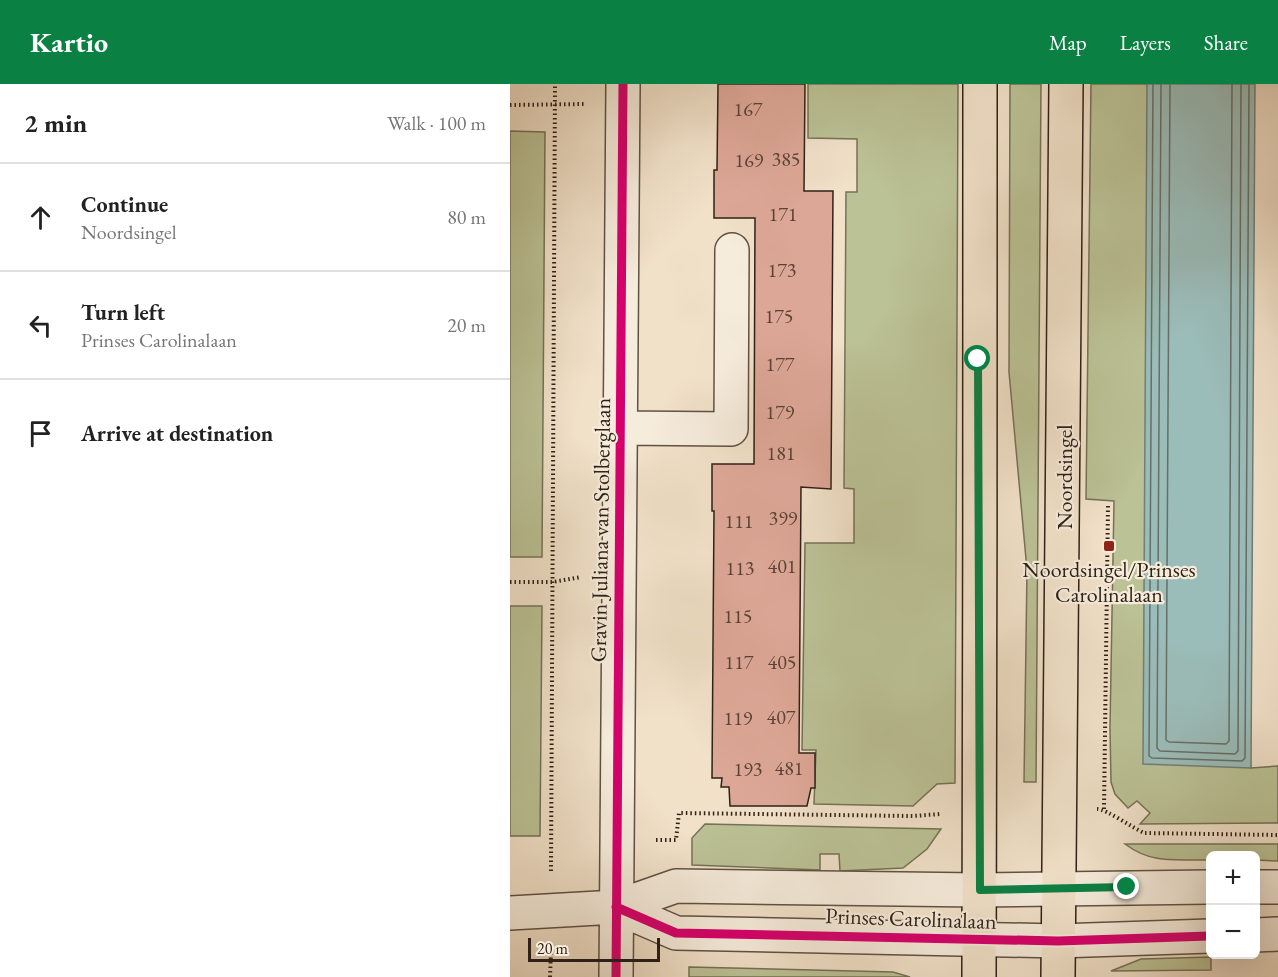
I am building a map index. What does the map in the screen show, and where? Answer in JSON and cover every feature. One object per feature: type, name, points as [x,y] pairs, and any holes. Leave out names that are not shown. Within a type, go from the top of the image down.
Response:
[{"type":"main road","points":[[979,977],[980,84]]},
{"type":"main road","name":"Noordsingel","points":[[1058,977],[1066,84]]},
{"type":"street","name":"Gravin Juliana van Stolberglaan","points":[[616,977],[623,94]]},
{"type":"street","points":[[620,429],[731,429],[732,250]]},
{"type":"street","name":"Prinses Carolinalaan","points":[[510,912],[616,907],[676,886],[980,890],[1206,887]]},
{"type":"street","points":[[1260,887],[1278,887]]},
{"type":"street","name":"Prinses Carolinalaan","points":[[616,907],[676,933],[1058,941],[1206,936]]},
{"type":"street","points":[[1260,935],[1278,934]]},
{"type":"path","points":[[550,977],[555,84]]},
{"type":"path","points":[[510,105],[555,105],[623,94]]},
{"type":"path","points":[[1104,809],[1108,505]]},
{"type":"path","points":[[510,582],[553,582],[619,570]]},
{"type":"green space","points":[[808,84],[958,84],[955,783],[937,784],[913,806],[814,804],[816,750],[802,750],[805,543],[854,543],[854,489],[844,488],[846,192],[857,192],[857,139],[808,138]]},
{"type":"green space","points":[[1010,84],[1041,84],[1036,782],[1024,782],[1027,570],[1009,372]]},
{"type":"green space","points":[[1091,84],[1147,84],[1251,768],[1278,766],[1278,823],[1140,824],[1150,813],[1137,801],[1128,808],[1115,794],[1111,782],[1114,501],[1086,499]]},
{"type":"green space","points":[[510,131],[545,132],[542,557],[510,557]]},
{"type":"green space","points":[[510,606],[542,606],[540,836],[510,836]]},
{"type":"green space","points":[[705,824],[941,829],[927,849],[903,868],[840,871],[839,854],[820,854],[820,870],[692,865],[692,838]]},
{"type":"green space","points":[[1125,844],[1278,844],[1278,861],[1260,860],[1260,851],[1206,851],[1206,860],[1166,860],[1135,851]]},
{"type":"green space","points":[[1206,957],[1211,959],[1211,970],[1111,971],[1141,959]]},
{"type":"green space","points":[[689,967],[893,972],[910,977],[689,977]]},
{"type":"water","points":[[1147,84],[1255,84],[1251,768],[1143,764]]},
{"type":"building","points":[[718,84],[805,84],[804,191],[833,191],[831,489],[801,487],[799,753],[815,753],[815,788],[811,788],[807,806],[730,806],[729,787],[721,787],[722,778],[712,778],[714,511],[712,511],[712,464],[754,464],[755,218],[714,218]]},
{"type":"cycle path","points":[[616,977],[623,84]]},
{"type":"cycle path","points":[[616,907],[676,933],[1058,941],[1206,936]]},
{"type":"place","name":"Noordsingel/Prinses Carolinalaan","points":[[1109,546]]},
{"type":"route","points":[[978,359],[980,890],[1127,887]]}]
